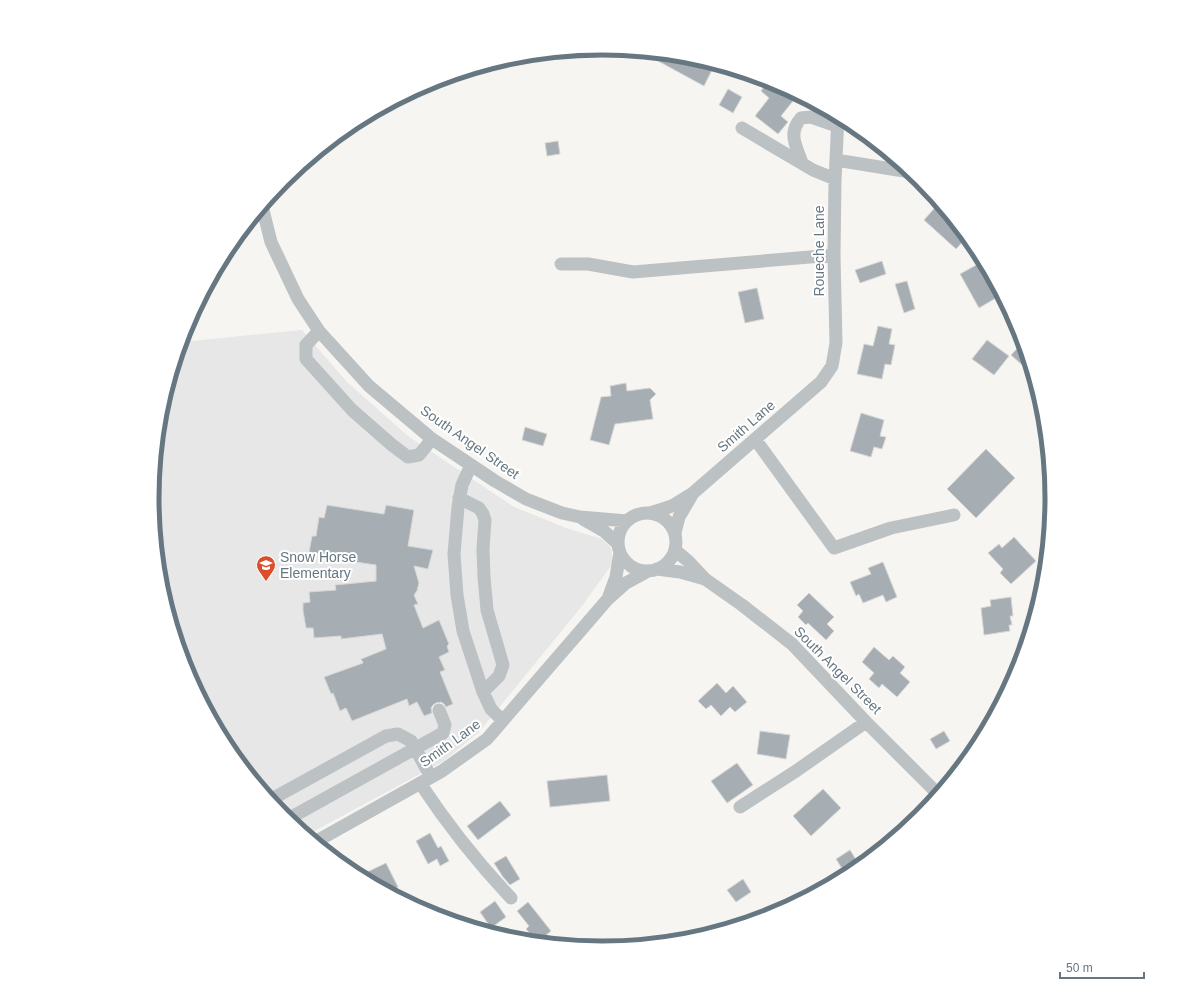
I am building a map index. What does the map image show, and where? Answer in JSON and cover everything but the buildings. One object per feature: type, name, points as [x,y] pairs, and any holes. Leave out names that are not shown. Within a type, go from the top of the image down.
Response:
[{"type":"street","points":[[802,163],[795,144],[794,128],[796,124],[801,118],[811,117],[834,120]]},
{"type":"street","name":"Roueche Lane","points":[[820,382],[832,366],[836,343],[834,255],[835,179],[838,123]]},
{"type":"street","points":[[742,128],[813,170],[835,179]]},
{"type":"street","points":[[836,160],[900,170]]},
{"type":"street","name":"South Angel Street","points":[[264,213],[271,242],[298,299],[319,330],[369,386],[432,439],[495,481],[526,499],[562,513],[580,517],[627,521]]},
{"type":"street","points":[[561,264],[588,264],[633,272],[834,255]]},
{"type":"street","points":[[319,330],[306,345],[306,359],[352,410],[408,457],[419,455],[432,439]]},
{"type":"street","name":"Smith Lane","points":[[650,513],[672,506],[693,493],[820,382]]},
{"type":"street","points":[[755,440],[834,548],[891,528],[954,515]]},
{"type":"street","points":[[471,465],[462,485],[460,498],[454,554],[457,595],[463,631],[483,692],[491,708],[502,720]]},
{"type":"street","name":"Smith Lane","points":[[675,533],[679,517],[693,493]]},
{"type":"street","points":[[460,498],[479,508],[485,520],[483,549],[487,610],[503,665],[499,676],[483,692]]},
{"type":"street","points":[[650,513],[658,515],[666,520],[671,526],[675,533],[675,550],[672,557],[665,564],[652,570],[638,569],[630,565],[624,559],[619,548],[619,536],[627,521],[634,516],[650,513]]},
{"type":"street","name":"South Angel Street","points":[[580,517],[604,531],[619,548]]},
{"type":"street","name":"Smith Lane","points":[[607,600],[616,577],[619,548]]},
{"type":"street","name":"South Angel Street","points":[[675,550],[705,579],[742,605],[792,644],[866,722],[935,791]]},
{"type":"street","name":"South Angel Street","points":[[652,570],[680,572],[705,579]]},
{"type":"street","name":"Smith Lane","points":[[320,839],[442,771],[487,739],[607,600],[626,583],[652,570]]},
{"type":"street","points":[[294,816],[443,733],[445,725],[439,710]]},
{"type":"street","points":[[740,807],[866,722]]},
{"type":"street","points":[[276,797],[386,736],[398,734],[411,741],[425,780],[439,811],[488,874],[511,898]]},
{"type":"shaded area","name":"Snow Horse Elementary","points":[[302,330],[347,382],[408,436],[514,507],[569,529],[602,539],[611,548],[613,563],[582,606],[479,732],[444,761],[312,832],[269,790],[251,768],[218,719],[205,694],[193,668],[174,613],[163,556],[159,498],[163,440],[174,383],[188,341]],"holes":[[[327,505],[384,514],[387,505],[414,510],[408,546],[433,550],[428,569],[412,566],[419,583],[417,591],[414,595],[418,604],[414,605],[423,628],[439,621],[449,644],[447,646],[449,652],[439,657],[445,670],[440,672],[453,704],[424,716],[417,702],[409,705],[407,699],[352,720],[346,708],[341,710],[324,677],[363,663],[361,658],[386,649],[382,634],[342,639],[341,636],[315,638],[313,628],[306,628],[303,603],[310,602],[309,592],[336,590],[376,581],[376,565],[349,561],[349,558],[309,552],[312,536],[316,536],[319,517],[324,518]]]},
{"type":"place","name":"Snow Horse Elementary","points":[[266,582]]}]
